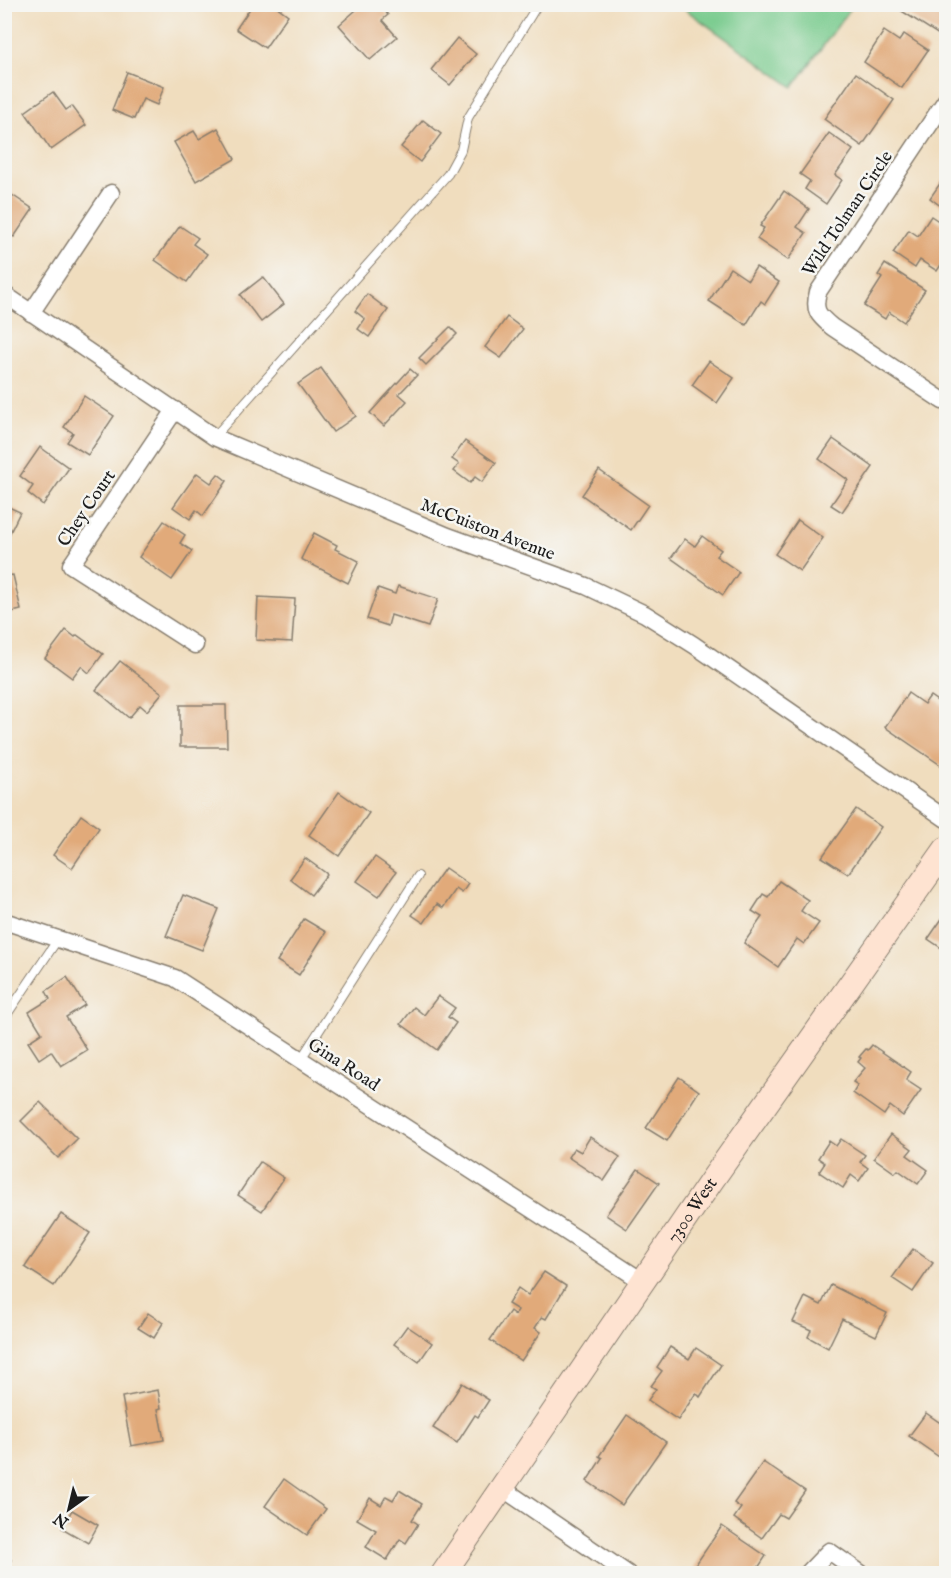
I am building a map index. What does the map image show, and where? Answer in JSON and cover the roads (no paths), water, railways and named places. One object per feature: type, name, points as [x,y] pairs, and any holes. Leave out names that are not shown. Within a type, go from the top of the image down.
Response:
[{"type":"street","name":"Wild Tolman Circle","points":[[943,401],[832,327],[817,312],[815,302],[818,292],[946,100]]},
{"type":"street","points":[[31,313],[111,193]]},
{"type":"street","name":"McCuiston Avenue","points":[[4,294],[214,437],[448,536],[586,586],[645,614],[694,645],[946,819]]},
{"type":"street","name":"Chey Court","points":[[175,410],[71,565],[195,645]]},
{"type":"street","name":"7300 West","points":[[443,1574],[642,1281],[946,849]]},
{"type":"street","name":"Gina Road","points":[[4,921],[175,978],[642,1281]]},
{"type":"street","points":[[502,1488],[628,1574]]},
{"type":"street","points":[[807,1574],[828,1551],[862,1574]]},
{"type":"lane","points":[[214,437],[447,174],[461,150],[468,118],[538,4]]},
{"type":"lane","points":[[301,1059],[418,876]]},
{"type":"lane","points":[[4,1019],[58,939]]}]
